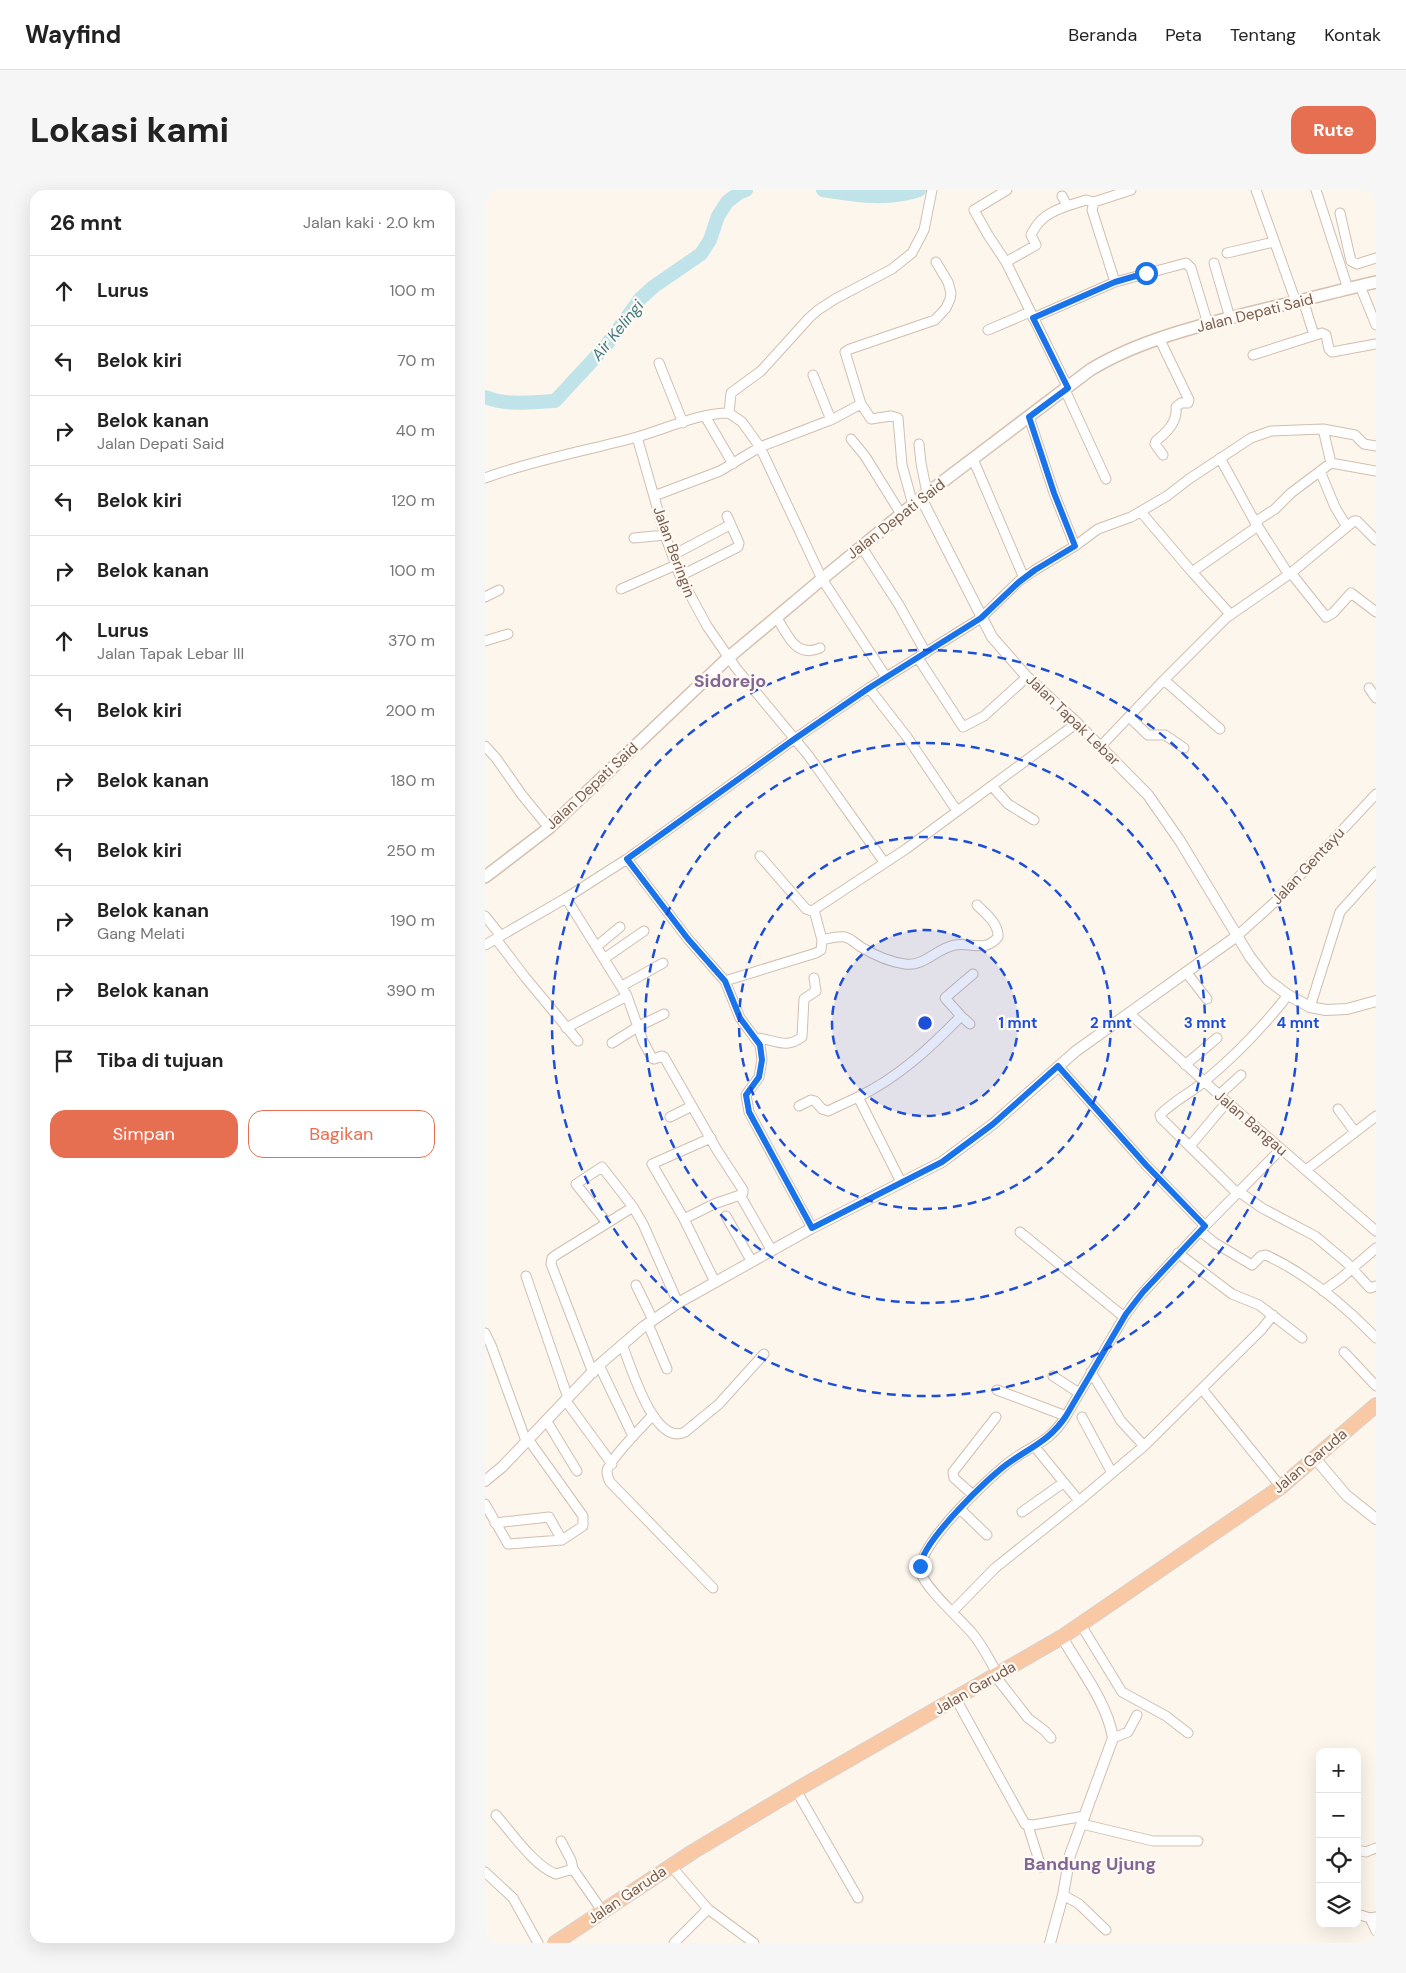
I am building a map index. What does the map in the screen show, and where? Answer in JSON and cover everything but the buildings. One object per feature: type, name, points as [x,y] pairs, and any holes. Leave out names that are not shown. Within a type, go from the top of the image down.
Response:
[{"type":"highway","name":"Jalan Garuda","points":[[555,1943],[671,1866],[796,1790],[1062,1637],[1281,1487],[1376,1405]]},
{"type":"main road","name":"Jalan Depati Said","points":[[485,877],[549,828],[729,657],[821,579],[973,459],[1109,359],[1208,324],[1376,282]]},
{"type":"street","points":[[729,413],[731,393],[761,371],[809,318],[835,300],[892,269],[912,253],[924,230],[933,190]]},
{"type":"street","points":[[1007,190],[974,210],[1006,262],[1067,389],[1106,479]]},
{"type":"street","points":[[1006,262],[1036,245],[1031,234],[1041,219],[1049,213],[1086,200],[1095,202],[1131,190]]},
{"type":"street","points":[[1256,190],[1275,242],[1314,335]]},
{"type":"street","points":[[1316,190],[1348,289]]},
{"type":"street","points":[[1062,196],[1067,206]]},
{"type":"street","points":[[1095,202],[1092,210],[1115,282]]},
{"type":"street","points":[[1340,213],[1351,261],[1357,264],[1376,258]]},
{"type":"street","points":[[1227,253],[1275,242]]},
{"type":"street","points":[[921,499],[902,465],[898,418],[891,416],[871,419],[861,404],[845,352],[935,320],[946,308],[951,293],[948,282],[936,262]]},
{"type":"street","points":[[1214,263],[1230,318]]},
{"type":"street","points":[[987,330],[1032,315],[1115,282],[1172,265],[1189,264],[1208,324]]},
{"type":"street","points":[[1360,286],[1376,325]]},
{"type":"street","points":[[1253,355],[1314,335],[1325,334],[1329,350],[1332,352],[1376,344]]},
{"type":"street","points":[[1160,340],[1189,400],[1188,403],[1181,403],[1176,407],[1176,415],[1166,433],[1156,441],[1155,444],[1163,455]]},
{"type":"street","points":[[659,363],[683,423]]},
{"type":"street","points":[[813,375],[831,420]]},
{"type":"street","points":[[654,496],[719,471],[759,447],[831,420],[861,404]]},
{"type":"street","points":[[485,478],[519,467],[637,437],[705,416],[729,413],[742,422],[759,447],[821,579],[886,677]]},
{"type":"street","points":[[705,416],[733,464]]},
{"type":"street","points":[[1029,417],[1054,493],[1075,546]]},
{"type":"street","points":[[485,945],[566,898],[627,859],[794,739],[886,677],[981,618],[1024,578],[1098,529],[1141,512],[1251,438],[1271,431],[1323,429],[1355,435],[1364,444],[1376,446]]},
{"type":"street","points":[[1323,429],[1331,463]]},
{"type":"street","name":"Jalan Beringin","points":[[637,437],[665,535],[680,576],[707,626],[729,657],[808,755],[885,862]]},
{"type":"street","points":[[851,439],[865,456],[901,514]]},
{"type":"street","points":[[919,444],[921,499]]},
{"type":"street","points":[[1220,458],[1257,524],[1290,574],[1326,617],[1333,613],[1351,593],[1376,612]]},
{"type":"street","points":[[973,459],[1024,578]]},
{"type":"street","points":[[1192,572],[1257,524],[1291,493],[1331,463],[1376,471]]},
{"type":"street","points":[[1320,471],[1335,507],[1347,527]]},
{"type":"street","name":"Jalan Tapak Lebar","points":[[921,499],[991,637],[1027,677],[1077,723],[1148,795],[1181,841],[1237,936],[1265,976],[1288,995],[1310,1008]]},
{"type":"street","points":[[1141,512],[1231,615]]},
{"type":"street","points":[[680,576],[738,547],[739,543],[727,516]]},
{"type":"street","points":[[1100,747],[1164,680],[1231,615],[1290,574],[1356,520],[1374,533]]},
{"type":"street","points":[[673,555],[726,527]]},
{"type":"street","points":[[633,538],[665,535]]},
{"type":"street","points":[[861,546],[899,605],[922,655],[963,727],[984,716],[1027,677]]},
{"type":"street","points":[[621,589],[676,565]]},
{"type":"street","points":[[485,597],[499,590]]},
{"type":"street","points":[[777,617],[796,646],[806,652],[820,648]]},
{"type":"street","points":[[485,641],[508,634]]},
{"type":"street","points":[[1164,680],[1220,730]]},
{"type":"street","points":[[869,688],[912,744],[957,811]]},
{"type":"street","points":[[1369,688],[1376,698]]},
{"type":"street","points":[[1129,717],[1148,735],[1165,735],[1184,748]]},
{"type":"street","points":[[760,856],[806,909],[813,910],[906,849],[1077,723]]},
{"type":"street","points":[[485,746],[496,758],[521,795],[549,828]]},
{"type":"street","points":[[993,786],[1008,804],[1034,820]]},
{"type":"street","name":"Jalan Gentayu","points":[[1237,936],[1277,900],[1376,794]]},
{"type":"street","points":[[627,859],[688,939],[725,981],[740,1018],[756,1038],[761,1054],[761,1067],[758,1081],[746,1095],[749,1112],[812,1228]]},
{"type":"street","points":[[1376,872],[1340,912],[1310,1008],[1327,1010],[1347,1009],[1376,1001]]},
{"type":"street","points":[[566,898],[622,986],[639,1026],[643,1041],[652,1058],[664,1057],[742,1187],[743,1192],[740,1195],[714,1204],[684,1219]]},
{"type":"street","points":[[823,940],[843,937],[850,938],[873,954],[905,964],[914,964],[949,946],[957,944],[985,946],[994,942],[998,937],[998,930],[977,905]]},
{"type":"street","points":[[725,981],[821,950],[823,940],[813,910]]},
{"type":"street","points":[[485,916],[525,977],[578,1042]]},
{"type":"street","points":[[597,946],[619,928]]},
{"type":"street","points":[[605,958],[644,932]]},
{"type":"street","points":[[485,1482],[596,1369],[622,1344],[650,1322],[715,1282],[812,1228],[942,1162],[993,1124],[1058,1066],[1237,936]]},
{"type":"street","points":[[622,986],[663,963]]},
{"type":"street","points":[[1186,972],[1207,999]]},
{"type":"street","points":[[970,1024],[945,998],[973,974]]},
{"type":"street","points":[[756,1038],[786,1044],[797,1041],[802,1037],[804,999],[816,991],[814,978]]},
{"type":"street","points":[[1288,995],[1263,1026],[1204,1082],[1160,1115],[1237,1192],[1262,1208],[1315,1236],[1352,1268],[1370,1288],[1376,1286]]},
{"type":"street","points":[[566,1028],[627,996]]},
{"type":"street","name":"Jalan Bangau","points":[[1129,1013],[1204,1082],[1376,1231]]},
{"type":"street","points":[[612,1043],[639,1026],[664,1014]]},
{"type":"street","points":[[799,1106],[811,1100],[828,1111],[858,1097],[909,1066],[961,1016]]},
{"type":"street","points":[[1185,1064],[1217,1038]]},
{"type":"street","points":[[1058,1066],[1215,1244],[1252,1265],[1263,1255],[1299,1273],[1351,1314],[1376,1338]]},
{"type":"street","points":[[1219,1095],[1241,1075]]},
{"type":"street","points":[[858,1097],[901,1182]]},
{"type":"street","points":[[1189,1146],[1227,1102]]},
{"type":"street","points":[[670,1117],[692,1106]]},
{"type":"street","points":[[1338,1109],[1355,1132]]},
{"type":"street","points":[[1306,1170],[1376,1116]]},
{"type":"street","points":[[711,1138],[652,1164],[684,1219],[715,1282]]},
{"type":"street","points":[[1051,1738],[1028,1718],[997,1676],[972,1633],[922,1576],[920,1566],[924,1554],[936,1537],[973,1495],[1011,1461],[1035,1447],[1055,1431],[1066,1416],[1124,1317],[1137,1299],[1202,1228],[1281,1148]]},
{"type":"street","points":[[607,1223],[576,1184],[599,1168],[605,1168],[633,1207],[643,1224],[679,1303]]},
{"type":"street","points":[[740,1195],[772,1251]]},
{"type":"street","points":[[633,1207],[552,1258],[551,1264],[596,1369],[633,1436]]},
{"type":"street","points":[[726,1216],[752,1262]]},
{"type":"street","points":[[1020,1232],[1124,1317]]},
{"type":"street","points":[[1323,1291],[1376,1248]]},
{"type":"street","points":[[1179,1253],[1233,1294],[1254,1302],[1302,1338]]},
{"type":"street","points":[[526,1276],[567,1399],[611,1464]]},
{"type":"street","points":[[636,1285],[667,1369]]},
{"type":"street","points":[[952,1612],[995,1568],[1144,1446],[1262,1329],[1273,1315]]},
{"type":"street","points":[[485,1333],[488,1347],[527,1440],[585,1520],[585,1524],[561,1540],[508,1544],[485,1504]]},
{"type":"street","points":[[622,1344],[652,1416],[675,1434],[685,1432],[719,1404],[764,1354]]},
{"type":"street","points":[[1344,1352],[1376,1386]]},
{"type":"street","points":[[1091,1372],[1121,1421],[1144,1446]]},
{"type":"street","points":[[1053,1376],[1079,1393]]},
{"type":"street","points":[[1201,1389],[1281,1487]]},
{"type":"street","points":[[997,1390],[1066,1416]]},
{"type":"street","points":[[652,1416],[633,1436],[608,1468],[607,1473],[610,1482],[713,1588]]},
{"type":"street","points":[[973,1495],[954,1478],[953,1472],[995,1417]]},
{"type":"street","points":[[1081,1417],[1112,1473]]},
{"type":"street","points":[[546,1420],[577,1471]]},
{"type":"street","points":[[1035,1447],[1079,1501]]},
{"type":"street","points":[[1314,1457],[1346,1495],[1376,1519]]},
{"type":"street","points":[[1022,1512],[1063,1483]]},
{"type":"street","points":[[960,1509],[987,1535]]},
{"type":"street","points":[[495,1523],[549,1517],[561,1540]]},
{"type":"street","points":[[1081,1624],[1121,1692],[1166,1716],[1188,1733]]},
{"type":"street","points":[[1049,1943],[1063,1895],[1070,1855],[1113,1738],[1102,1706],[1062,1637]]},
{"type":"street","points":[[957,1699],[1025,1824],[1028,1826],[1041,1867]]},
{"type":"street","points":[[1113,1738],[1128,1732],[1137,1715]]},
{"type":"street","points":[[796,1790],[858,1898]]},
{"type":"street","points":[[496,1815],[533,1857],[549,1870],[556,1874],[573,1869]]},
{"type":"street","points":[[1028,1826],[1084,1820],[1153,1841],[1198,1841]]},
{"type":"street","points":[[561,1841],[571,1860],[573,1869],[603,1912]]},
{"type":"street","points":[[1361,1851],[1366,1852],[1376,1848]]},
{"type":"street","points":[[671,1866],[708,1909],[751,1942]]},
{"type":"street","points":[[485,1872],[513,1898],[538,1943]]},
{"type":"street","points":[[1063,1895],[1079,1904],[1106,1930]]},
{"type":"street","points":[[674,1943],[708,1909]]},
{"type":"street","points":[[1373,1917],[1376,1931]]},
{"type":"waterway","name":"Air Kelingi","points":[[485,397],[502,402],[555,401],[605,347],[640,299],[653,287],[701,254],[710,240],[718,216],[727,202],[740,192],[746,190]]},
{"type":"waterway","name":"Air Kelingi","points":[[823,190],[884,196],[919,190]]},
{"type":"district","name":"Sidorejo","points":[[730,681]]},
{"type":"district","name":"Bandung Ujung","points":[[1090,1864]]},
{"type":"route","points":[[920,1566],[924,1554],[936,1537],[979,1489],[1011,1461],[1045,1440],[1061,1424],[1126,1314],[1143,1292],[1205,1226],[1146,1165],[1058,1066],[993,1124],[942,1162],[887,1188],[812,1228],[749,1112],[746,1095],[758,1081],[762,1060],[760,1045],[740,1018],[725,981],[688,939],[627,859],[869,688],[981,618],[1019,582],[1075,546],[1054,493],[1029,417],[1068,388],[1033,318],[1115,282],[1146,273]]}]
